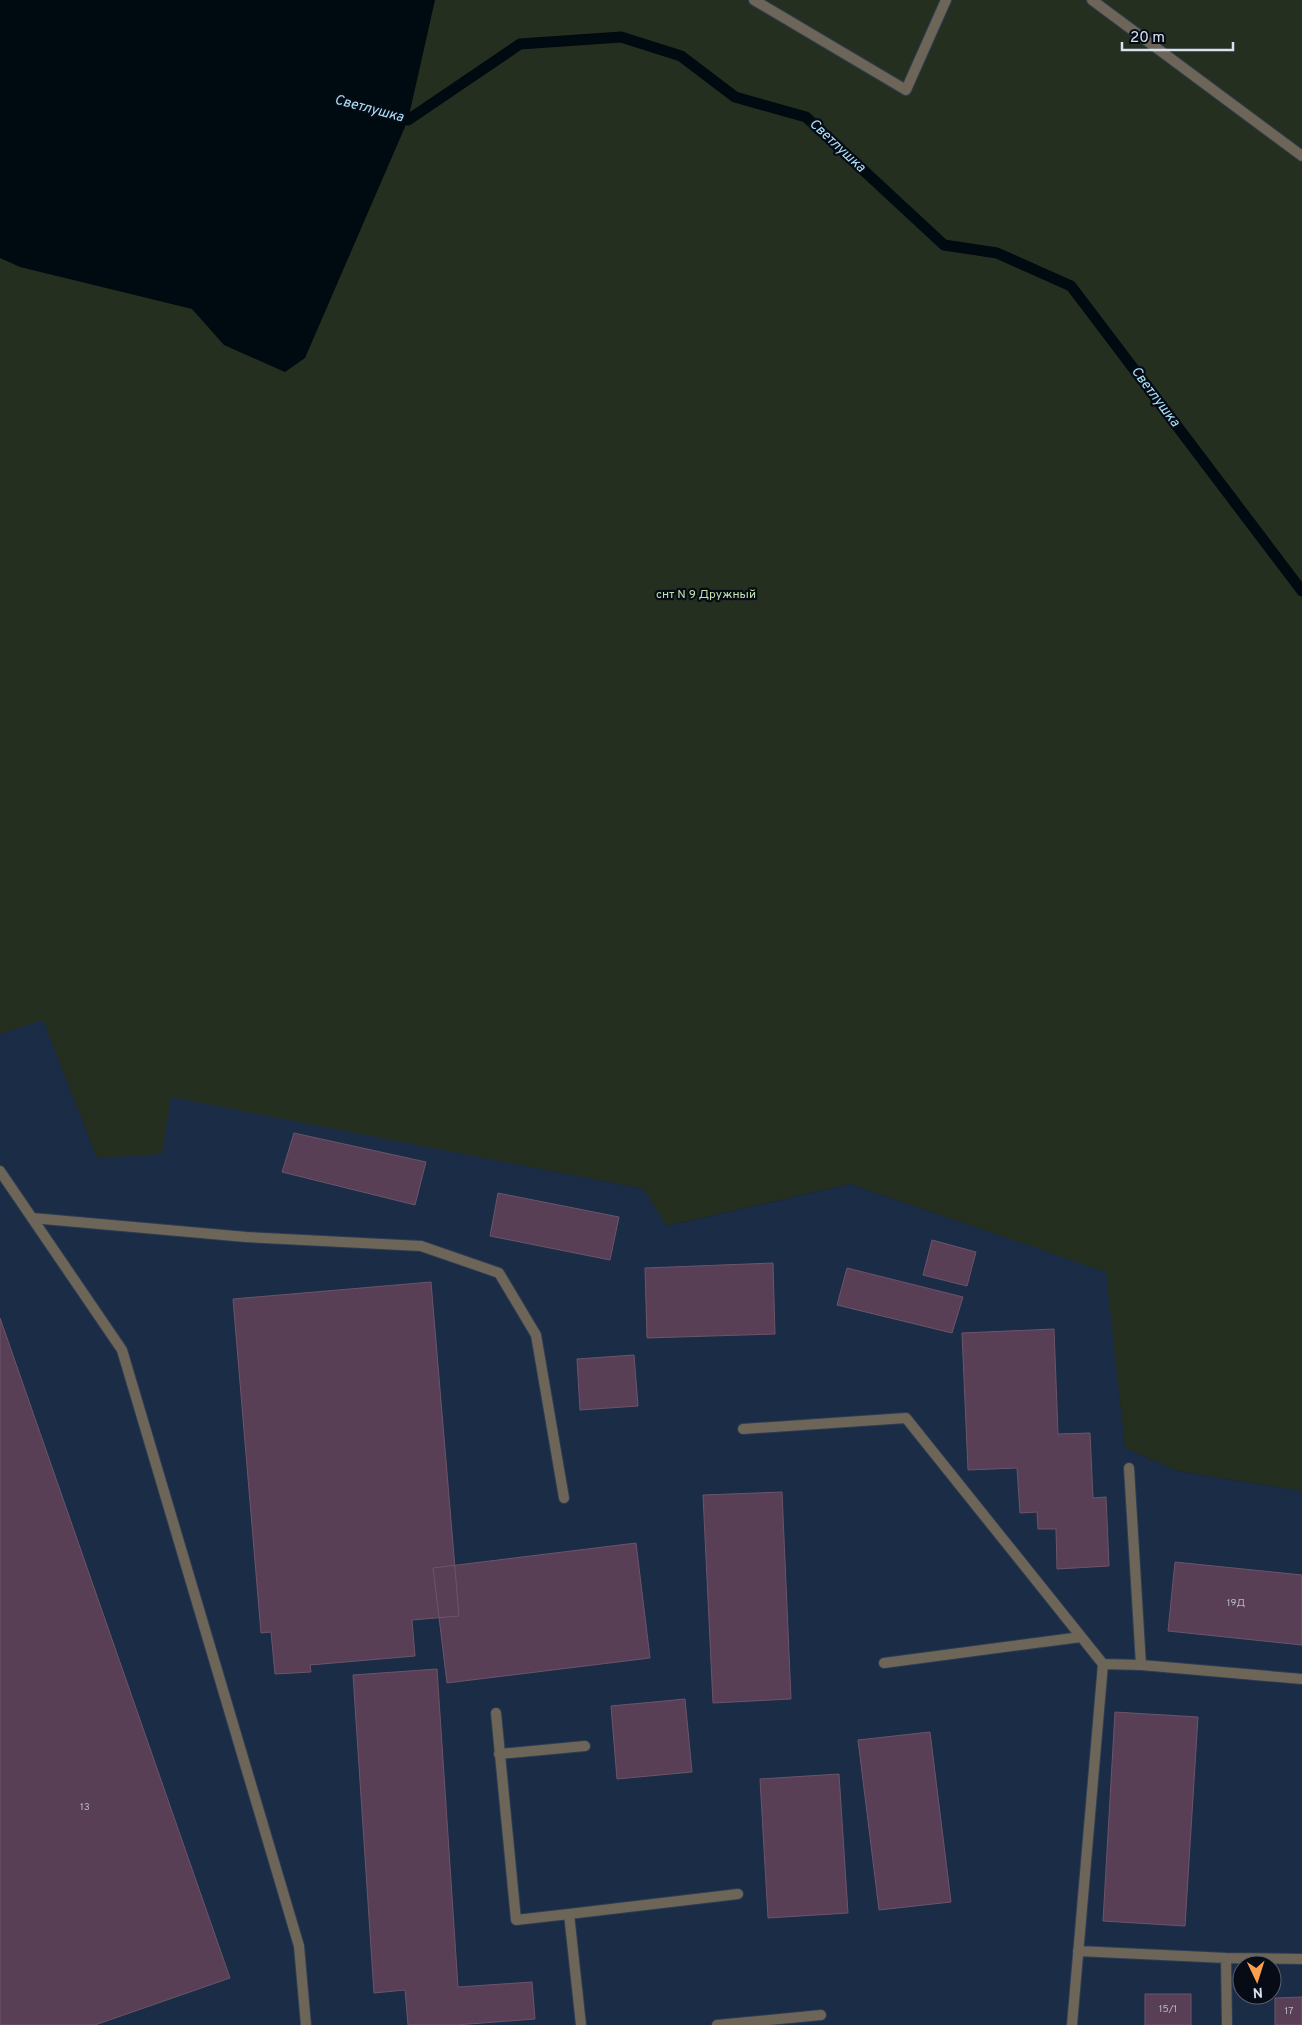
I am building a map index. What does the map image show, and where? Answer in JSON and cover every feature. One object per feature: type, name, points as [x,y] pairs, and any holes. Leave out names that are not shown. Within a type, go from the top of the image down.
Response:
[{"type":"lane","points":[[754,0],[906,90],[946,0]]},
{"type":"lane","points":[[1092,0],[1302,156]]},
{"type":"lane","points":[[0,1171],[122,1350],[299,1946],[306,2025]]},
{"type":"lane","points":[[32,1218],[246,1237],[421,1246],[499,1273],[536,1336],[564,1498]]},
{"type":"lane","points":[[743,1429],[906,1418],[1103,1664],[1072,2025]]},
{"type":"lane","points":[[1130,1468],[1140,1665]]},
{"type":"lane","points":[[884,1663],[1081,1637]]},
{"type":"lane","points":[[1103,1664],[1140,1665],[1302,1679]]},
{"type":"lane","points":[[496,1713],[516,1920],[738,1894]]},
{"type":"lane","points":[[500,1754],[585,1746]]},
{"type":"lane","points":[[569,1914],[581,2025]]},
{"type":"lane","points":[[1078,1952],[1302,1959]]},
{"type":"lane","points":[[1226,1958],[1226,2025]]},
{"type":"lane","points":[[717,2025],[821,2015]]},
{"type":"shaded area","points":[[43,1019],[97,1158],[171,1096],[644,1189],[667,1226],[850,1184],[1107,1272],[1125,1448],[1178,1471],[1302,1491],[1302,2025],[0,2025],[0,1034]]},
{"type":"green space","name":"снт N 9 Дружный","points":[[0,0],[1302,0],[1302,1491],[1178,1471],[1125,1448],[1106,1272],[850,1184],[666,1226],[644,1189],[171,1097],[162,1154],[97,1158],[43,1020],[0,1034]]},
{"type":"water","points":[[0,0],[435,0],[408,120],[305,358],[285,372],[224,345],[192,309],[20,267],[0,258]]},
{"type":"building","points":[[294,1133],[426,1162],[415,1205],[282,1172]]},
{"type":"building","points":[[498,1193],[619,1217],[610,1260],[490,1236]]},
{"type":"building","points":[[932,1240],[976,1252],[967,1286],[923,1275]]},
{"type":"building","points":[[773,1263],[775,1334],[647,1338],[645,1268]]},
{"type":"building","points":[[847,1268],[963,1297],[952,1333],[837,1305]]},
{"type":"building","points":[[431,1282],[459,1616],[412,1620],[415,1656],[310,1665],[311,1672],[275,1674],[271,1632],[261,1633],[233,1299]]},
{"type":"building","points":[[0,1318],[230,1978],[95,2025],[0,2025]]},
{"type":"building","points":[[1054,1329],[1058,1434],[1090,1433],[1093,1498],[1106,1497],[1109,1566],[1057,1569],[1056,1529],[1038,1529],[1037,1512],[1020,1513],[1017,1468],[968,1470],[962,1333]]},
{"type":"building","points":[[634,1355],[638,1406],[580,1410],[577,1359]]},
{"type":"building","points":[[782,1492],[791,1699],[713,1703],[703,1495]]},
{"type":"building","points":[[636,1543],[650,1658],[447,1683],[433,1568]]},
{"type":"building","points":[[1175,1562],[1302,1575],[1302,1645],[1168,1631]]},
{"type":"building","points":[[437,1669],[458,1987],[532,1982],[535,2019],[456,2025],[408,2025],[405,1990],[374,1993],[353,1675]]},
{"type":"building","points":[[685,1699],[692,1772],[617,1779],[611,1706]]},
{"type":"building","points":[[1115,1712],[1198,1717],[1185,1926],[1103,1921]]},
{"type":"building","points":[[930,1732],[951,1902],[879,1910],[858,1740]]},
{"type":"building","points":[[839,1774],[848,1913],[768,1918],[760,1779]]},
{"type":"building","points":[[1145,1994],[1191,1994],[1191,2025],[1145,2025]]},
{"type":"building","points":[[1302,1997],[1302,2025],[1275,2025],[1275,2005],[1282,2005],[1282,1998]]},
{"type":"waterway","name":"Светлушка","points":[[395,116],[408,120],[520,44],[621,37],[681,56],[735,97],[806,117],[944,245],[997,253],[1071,286],[1302,591]]}]
